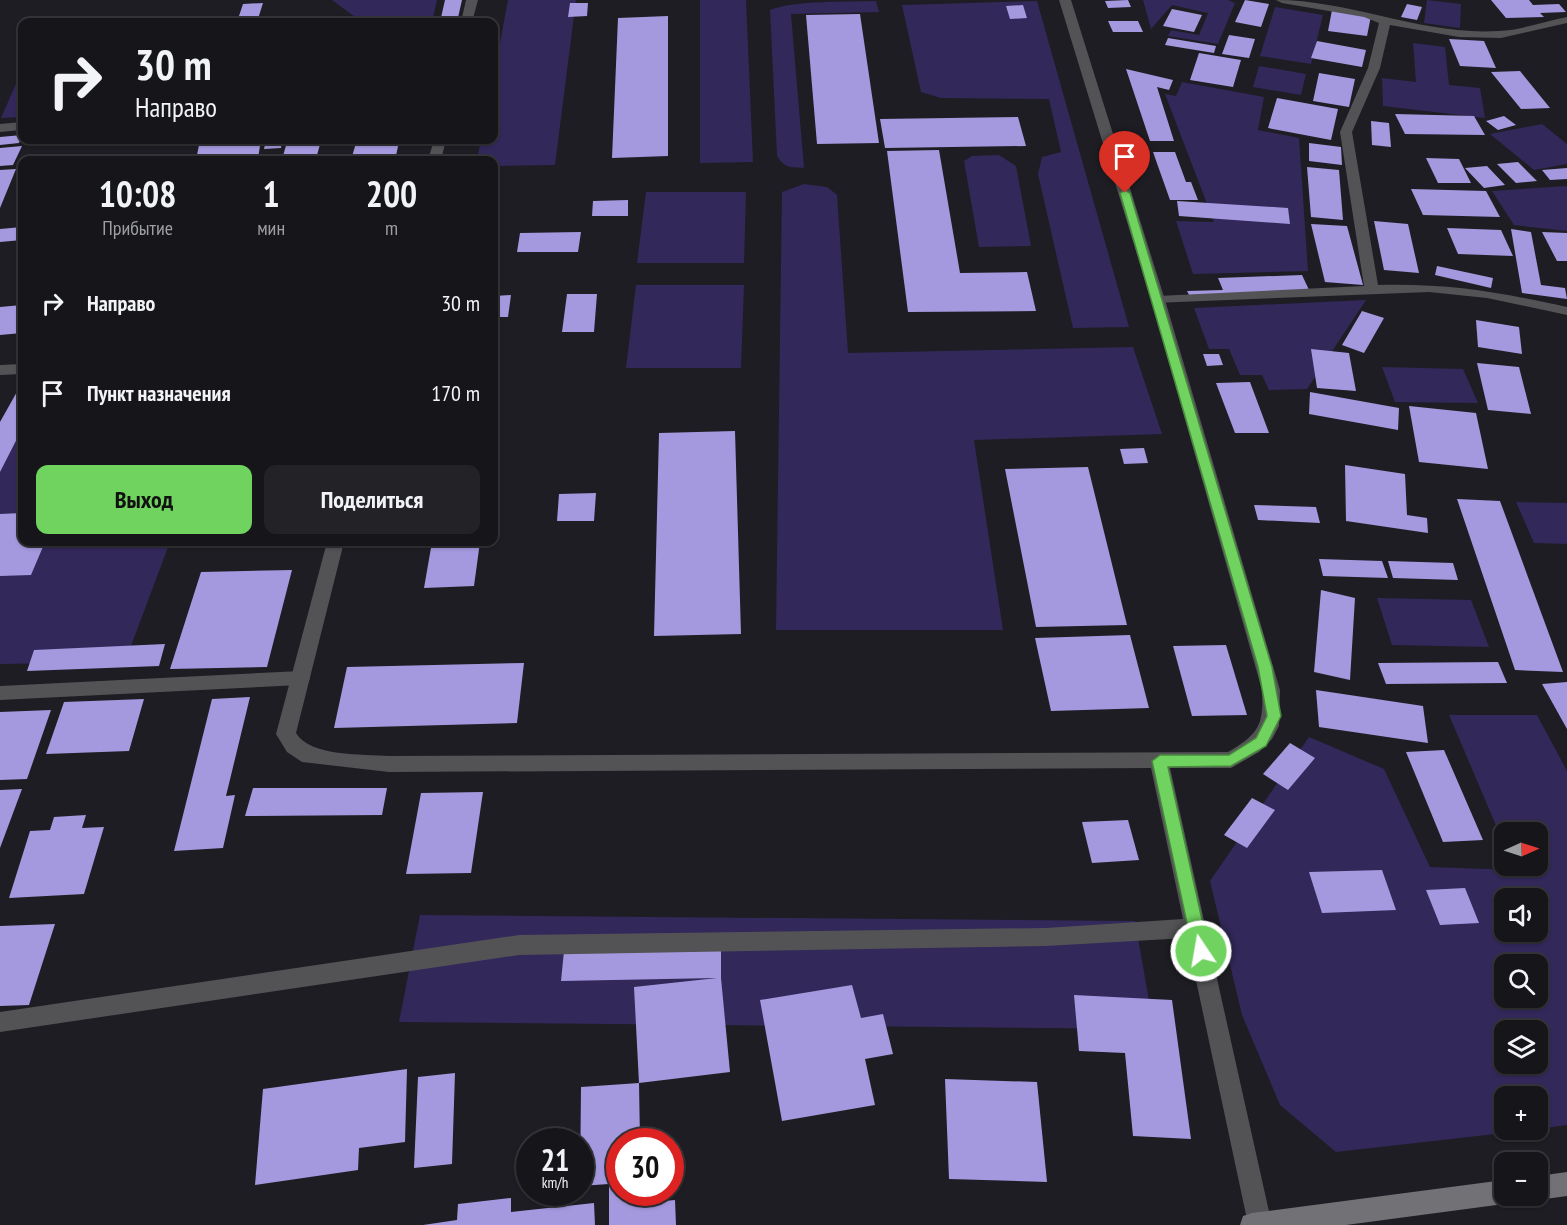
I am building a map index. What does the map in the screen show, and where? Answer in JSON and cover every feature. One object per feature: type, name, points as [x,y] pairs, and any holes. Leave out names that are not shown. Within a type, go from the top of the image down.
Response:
[{"type":"street","points":[[468,18],[472,0]]},
{"type":"street","points":[[335,546],[286,734],[294,747],[309,756],[389,764],[1231,760],[1261,742],[1274,716],[1271,690],[1158,300],[1065,0]]},
{"type":"street","points":[[1282,0],[1366,14],[1385,21],[1459,34],[1501,35],[1567,20]]},
{"type":"street","points":[[1372,290],[1346,132],[1374,68],[1385,21]]},
{"type":"street","points":[[0,128],[18,126]]},
{"type":"street","points":[[1158,300],[1429,288],[1487,294],[1567,311]]},
{"type":"street","points":[[0,370],[18,369]]},
{"type":"street","points":[[0,693],[301,678]]},
{"type":"street","points":[[1160,761],[1256,1224],[1494,1193]]},
{"type":"street","points":[[0,1022],[519,945],[1046,937],[1196,928]]},
{"type":"street","points":[[1548,1187],[1567,1184]]},
{"type":"shaded area","points":[[332,0],[437,0],[433,18],[357,18]]},
{"type":"shaded area","points":[[508,0],[576,0],[555,165],[498,166],[498,156],[478,156],[480,144],[498,144],[498,54]]},
{"type":"shaded area","points":[[700,0],[746,0],[753,162],[700,163]]},
{"type":"shaded area","points":[[1143,0],[1228,0],[1235,3],[1218,44],[1168,36],[1171,30],[1199,35],[1208,13],[1172,5],[1151,29]]},
{"type":"shaded area","points":[[1427,0],[1461,4],[1460,28],[1424,23]]},
{"type":"shaded area","points":[[876,1],[879,12],[791,14],[804,168],[784,165],[777,155],[770,10],[807,3]]},
{"type":"shaded area","points":[[1037,1],[1129,327],[1073,328],[1038,174],[1042,157],[1061,152],[1049,99],[941,98],[921,92],[902,5]]},
{"type":"shaded area","points":[[1275,7],[1323,15],[1311,64],[1260,56]]},
{"type":"shaded area","points":[[1413,43],[1445,47],[1449,85],[1480,88],[1485,118],[1383,106],[1382,78],[1416,82]]},
{"type":"shaded area","points":[[1259,66],[1306,74],[1301,95],[1253,87]]},
{"type":"shaded area","points":[[18,79],[18,117],[1,118]]},
{"type":"shaded area","points":[[1182,82],[1264,97],[1258,130],[1299,138],[1308,271],[1193,274],[1176,221],[1214,222],[1165,94],[1176,96]]},
{"type":"shaded area","points":[[1542,124],[1567,144],[1567,164],[1534,170],[1490,134]]},
{"type":"shaded area","points":[[999,155],[1016,166],[1031,246],[979,247],[964,161],[972,156]]},
{"type":"shaded area","points":[[804,184],[827,187],[837,195],[848,353],[1133,347],[1162,434],[974,440],[1003,630],[776,630],[782,192]]},
{"type":"shaded area","points":[[1567,186],[1567,231],[1514,225],[1492,191]]},
{"type":"shaded area","points":[[646,192],[746,192],[744,263],[637,263]]},
{"type":"shaded area","points":[[636,285],[744,285],[741,368],[626,368]]},
{"type":"shaded area","points":[[1366,300],[1307,389],[1269,390],[1262,375],[1240,375],[1229,349],[1209,349],[1194,308]]},
{"type":"shaded area","points":[[1382,367],[1463,369],[1478,403],[1395,402]]},
{"type":"shaded area","points":[[0,437],[18,437],[18,546],[168,546],[125,662],[0,664]]},
{"type":"shaded area","points":[[1516,502],[1567,503],[1567,544],[1534,543]]},
{"type":"shaded area","points":[[1377,598],[1471,600],[1489,647],[1392,645]]},
{"type":"shaded area","points":[[1449,715],[1537,715],[1567,771],[1567,1125],[1548,1128],[1548,1086],[1494,1086],[1494,1134],[1336,1152],[1280,1105],[1242,1015],[1210,881],[1309,737],[1384,769],[1430,867],[1494,869],[1494,876],[1548,876],[1548,822],[1495,822]]},
{"type":"shaded area","points":[[420,915],[1135,921],[1154,1029],[399,1022]]},
{"type":"building","points":[[445,0],[462,0],[458,18],[441,18]]},
{"type":"building","points":[[1128,0],[1131,7],[1108,8],[1105,1]]},
{"type":"building","points":[[1245,0],[1269,4],[1261,27],[1235,22]]},
{"type":"building","points":[[1491,0],[1529,0],[1533,5],[1559,4],[1566,12],[1540,13],[1544,17],[1506,18]]},
{"type":"building","points":[[263,3],[258,18],[238,18],[243,4]]},
{"type":"building","points":[[570,3],[588,3],[587,16],[568,17]]},
{"type":"building","points":[[1407,4],[1422,7],[1417,20],[1401,17]]},
{"type":"building","points":[[1023,5],[1027,18],[1010,19],[1006,6]]},
{"type":"building","points":[[1172,9],[1202,15],[1194,32],[1163,26]]},
{"type":"building","points":[[1332,10],[1371,16],[1367,36],[1328,31]]},
{"type":"building","points":[[860,14],[879,143],[817,144],[806,15]]},
{"type":"building","points":[[668,16],[668,156],[612,158],[618,18]]},
{"type":"building","points":[[1108,21],[1138,21],[1143,32],[1113,32]]},
{"type":"building","points":[[1229,35],[1255,39],[1249,58],[1222,54]]},
{"type":"building","points":[[1168,38],[1216,46],[1214,53],[1165,45]]},
{"type":"building","points":[[1449,39],[1484,41],[1496,68],[1460,66]]},
{"type":"building","points":[[1317,41],[1366,50],[1362,67],[1311,58]]},
{"type":"building","points":[[1199,53],[1241,60],[1233,87],[1190,80]]},
{"type":"building","points":[[1126,69],[1173,80],[1169,90],[1157,87],[1174,141],[1150,141]]},
{"type":"building","points":[[1520,71],[1550,108],[1521,109],[1491,72]]},
{"type":"building","points":[[1319,73],[1355,79],[1349,107],[1313,101]]},
{"type":"building","points":[[1277,98],[1338,109],[1331,140],[1268,128]]},
{"type":"building","points":[[1395,114],[1474,116],[1485,135],[1405,134]]},
{"type":"building","points":[[1504,116],[1516,125],[1498,130],[1486,121]]},
{"type":"building","points":[[1018,117],[1026,146],[885,148],[880,119]]},
{"type":"building","points":[[1371,121],[1389,123],[1391,147],[1372,145]]},
{"type":"building","points":[[18,135],[18,143],[0,145],[0,137]]},
{"type":"building","points":[[1309,143],[1341,147],[1342,165],[1309,161]]},
{"type":"building","points":[[199,144],[260,144],[258,156],[197,156]]},
{"type":"building","points":[[265,144],[282,144],[281,148],[264,149]]},
{"type":"building","points":[[286,144],[320,144],[317,155],[283,156]]},
{"type":"building","points":[[356,144],[399,144],[396,156],[352,156]]},
{"type":"building","points":[[22,146],[13,165],[0,166],[0,148]]},
{"type":"building","points":[[939,150],[960,273],[1027,272],[1036,311],[908,312],[887,151]]},
{"type":"building","points":[[1153,152],[1175,152],[1186,182],[1191,182],[1198,200],[1170,200]]},
{"type":"building","points":[[1426,158],[1459,159],[1471,183],[1438,183]]},
{"type":"building","points":[[1518,162],[1537,181],[1516,183],[1497,164]]},
{"type":"building","points":[[1487,166],[1505,185],[1484,188],[1465,168]]},
{"type":"building","points":[[1307,167],[1339,170],[1343,220],[1311,217]]},
{"type":"building","points":[[1567,168],[1567,179],[1550,180],[1542,170]]},
{"type":"building","points":[[16,169],[0,208],[0,170]]},
{"type":"building","points":[[1411,189],[1486,191],[1500,217],[1423,215]]},
{"type":"building","points":[[628,200],[628,216],[592,216],[593,201]]},
{"type":"building","points":[[1177,201],[1288,208],[1290,224],[1179,216]]},
{"type":"building","points":[[1374,221],[1408,224],[1419,273],[1384,270]]},
{"type":"building","points":[[1311,224],[1347,226],[1363,285],[1325,282]]},
{"type":"building","points":[[18,227],[18,240],[0,242],[0,229]]},
{"type":"building","points":[[1447,228],[1501,230],[1513,256],[1458,254]]},
{"type":"building","points":[[1511,229],[1531,232],[1541,285],[1565,288],[1567,299],[1522,293]]},
{"type":"building","points":[[581,232],[578,252],[517,252],[520,233]]},
{"type":"building","points":[[1542,232],[1567,233],[1567,261],[1557,261]]},
{"type":"building","points":[[1437,266],[1493,278],[1491,288],[1435,275]]},
{"type":"building","points":[[1302,275],[1310,292],[1189,295],[1187,291],[1223,290],[1218,278]]},
{"type":"building","points":[[567,294],[597,294],[594,332],[562,332]]},
{"type":"building","points":[[511,295],[508,317],[498,317],[498,296]]},
{"type":"building","points":[[18,305],[18,333],[0,335],[0,307]]},
{"type":"building","points":[[1362,311],[1384,318],[1364,353],[1342,345]]},
{"type":"building","points":[[1476,320],[1519,327],[1522,354],[1478,347]]},
{"type":"building","points":[[1311,349],[1349,353],[1356,391],[1317,388]]},
{"type":"building","points":[[1203,354],[1219,354],[1223,365],[1207,366]]},
{"type":"building","points":[[1477,363],[1519,367],[1531,414],[1488,410]]},
{"type":"building","points":[[1250,382],[1269,433],[1235,433],[1216,383]]},
{"type":"building","points":[[18,390],[18,437],[0,472],[0,422]]},
{"type":"building","points":[[1310,392],[1399,408],[1398,430],[1309,414]]},
{"type":"building","points":[[1409,406],[1476,413],[1488,469],[1419,462]]},
{"type":"building","points":[[735,431],[741,634],[654,636],[659,433]]},
{"type":"building","points":[[1144,448],[1148,463],[1124,464],[1120,449]]},
{"type":"building","points":[[1345,465],[1405,474],[1407,515],[1427,518],[1428,533],[1346,521]]},
{"type":"building","points":[[1088,467],[1127,625],[1036,627],[1005,469]]},
{"type":"building","points":[[596,493],[594,521],[557,521],[559,494]]},
{"type":"building","points":[[1457,499],[1500,501],[1563,672],[1515,670]]},
{"type":"building","points":[[1254,505],[1316,507],[1320,523],[1258,520]]},
{"type":"building","points":[[18,513],[18,546],[43,546],[31,575],[0,576],[0,514]]},
{"type":"building","points":[[431,546],[479,546],[474,586],[424,588]]},
{"type":"building","points":[[1319,559],[1382,561],[1388,578],[1323,576]]},
{"type":"building","points":[[1388,561],[1453,563],[1458,580],[1393,578]]},
{"type":"building","points":[[292,570],[267,667],[170,669],[201,572]]},
{"type":"building","points":[[1321,590],[1355,598],[1350,680],[1314,672]]},
{"type":"building","points":[[1130,635],[1149,708],[1051,711],[1035,638]]},
{"type":"building","points":[[165,644],[159,666],[27,671],[34,650]]},
{"type":"building","points":[[1226,645],[1247,715],[1192,716],[1173,646]]},
{"type":"building","points":[[1498,662],[1507,683],[1386,684],[1378,663]]},
{"type":"building","points":[[524,663],[517,723],[334,728],[347,667]]},
{"type":"building","points":[[1567,682],[1567,729],[1542,684]]},
{"type":"building","points":[[1316,690],[1423,706],[1428,743],[1319,727]]},
{"type":"building","points":[[250,697],[226,796],[235,795],[223,848],[174,851],[212,699]]},
{"type":"building","points":[[144,699],[129,751],[46,754],[64,702]]},
{"type":"building","points":[[51,710],[27,779],[0,780],[0,712]]},
{"type":"building","points":[[1290,743],[1315,758],[1288,790],[1263,774]]},
{"type":"building","points":[[1444,750],[1483,840],[1443,842],[1406,752]]},
{"type":"building","points":[[253,788],[387,788],[382,815],[245,816]]},
{"type":"building","points":[[22,789],[0,848],[0,790]]},
{"type":"building","points":[[483,792],[471,873],[406,874],[421,793]]},
{"type":"building","points":[[1252,798],[1275,810],[1247,848],[1224,835]]},
{"type":"building","points":[[86,815],[82,828],[104,827],[84,894],[9,898],[30,831],[50,830],[54,817]]},
{"type":"building","points":[[1128,820],[1139,860],[1092,863],[1082,822]]},
{"type":"building","points":[[1382,870],[1396,910],[1322,913],[1309,872]]},
{"type":"building","points":[[1465,888],[1479,923],[1440,925],[1426,890]]},
{"type":"building","points":[[55,924],[29,1005],[0,1006],[0,926]]},
{"type":"building","points":[[721,938],[721,978],[730,1072],[639,1083],[634,987],[717,978],[561,981],[565,941]]},
{"type":"building","points":[[852,985],[861,1018],[883,1014],[893,1054],[865,1059],[875,1105],[782,1121],[760,1000]]},
{"type":"building","points":[[1074,995],[1172,1000],[1191,1139],[1133,1136],[1125,1053],[1079,1051]]},
{"type":"building","points":[[407,1069],[405,1142],[359,1148],[358,1170],[255,1185],[263,1089]]},
{"type":"building","points":[[455,1073],[452,1164],[414,1168],[418,1077]]},
{"type":"building","points":[[945,1079],[1037,1082],[1047,1182],[949,1179]]},
{"type":"building","points":[[639,1083],[640,1128],[606,1128],[606,1184],[594,1185],[594,1128],[581,1128],[581,1087]]},
{"type":"building","points":[[511,1198],[511,1212],[566,1206],[594,1206],[594,1203],[595,1225],[423,1225],[457,1220],[458,1204]]},
{"type":"building","points":[[609,1206],[675,1206],[676,1225],[609,1225]]},
{"type":"route","points":[[1125,193],[1265,667],[1273,703],[1274,716],[1261,742],[1231,760],[1160,761],[1201,951]]}]
